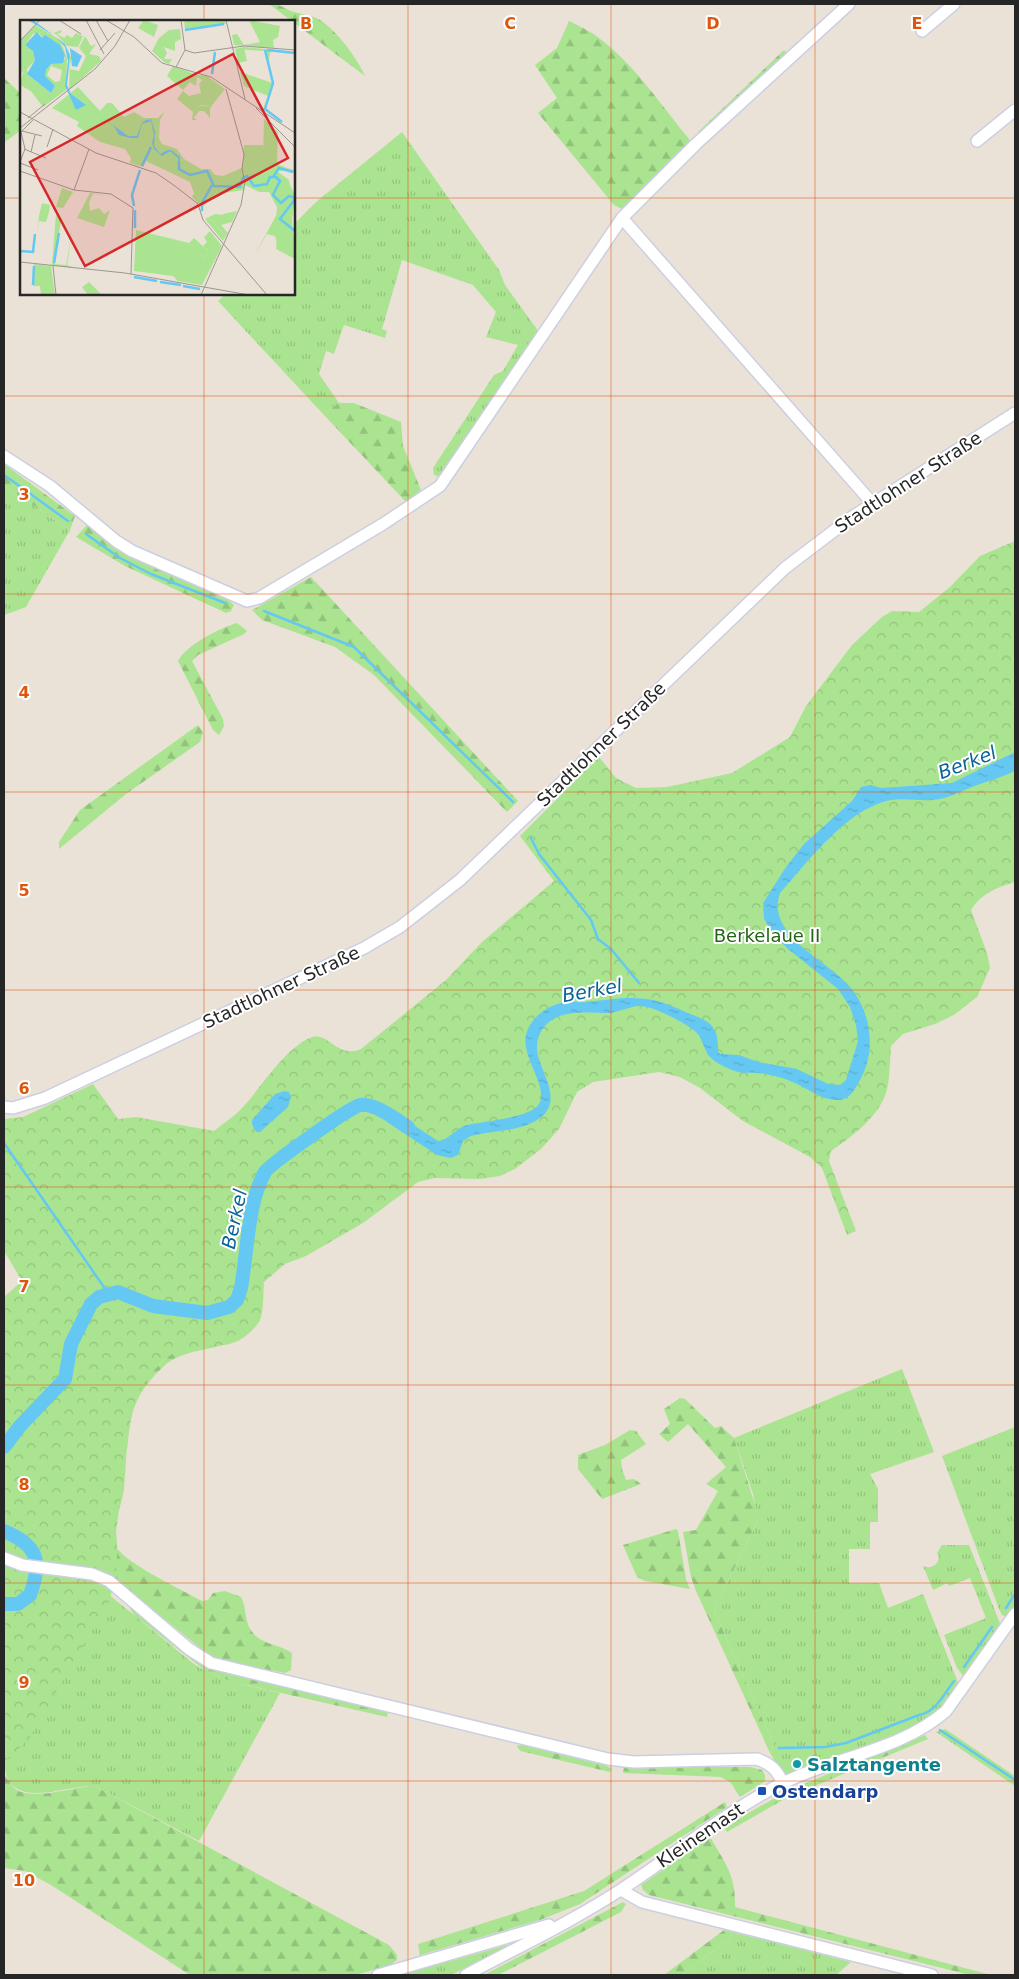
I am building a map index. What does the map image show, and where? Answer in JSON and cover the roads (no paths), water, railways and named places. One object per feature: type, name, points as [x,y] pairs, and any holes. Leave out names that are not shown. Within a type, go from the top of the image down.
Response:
[{"type":"street","points":[[4,456],[50,486],[116,541],[132,551],[247,600],[259,598],[358,540],[440,486],[622,218],[703,138],[850,4]]},
{"type":"street","points":[[922,31],[954,4]]},
{"type":"street","points":[[977,141],[1015,110]]},
{"type":"street","points":[[622,218],[873,504]]},
{"type":"street","name":"Stadtlohner Straße","points":[[8,1108],[45,1098],[166,1042],[364,948],[423,911],[460,880],[785,568],[873,504],[1015,413]]},
{"type":"street","points":[[4,1558],[22,1565],[92,1574],[109,1581],[189,1649],[211,1663],[608,1759],[634,1762],[757,1759],[771,1765],[779,1773],[783,1783]]},
{"type":"street","name":"Kleinemast","points":[[466,1975],[621,1890],[753,1799],[783,1783],[906,1736],[931,1724],[946,1710],[1015,1614]]},
{"type":"street","points":[[621,1890],[642,1902],[932,1975]]},
{"type":"street","name":"Kleinemast","points":[[378,1975],[570,1919]]},
{"type":"water","points":[[1015,752],[1015,771],[952,796],[926,800],[897,799],[886,801],[870,807],[855,816],[827,840],[780,893],[778,908],[782,922],[790,934],[801,946],[850,987],[865,1014],[870,1037],[868,1060],[858,1084],[844,1099],[833,1100],[827,1098],[783,1078],[761,1073],[740,1072],[727,1068],[709,1056],[700,1037],[691,1028],[660,1011],[638,1006],[609,1013],[563,1015],[550,1021],[545,1026],[541,1031],[537,1044],[537,1052],[548,1083],[551,1099],[545,1114],[530,1124],[513,1129],[471,1136],[463,1141],[458,1155],[451,1158],[437,1155],[387,1122],[395,1113],[438,1141],[467,1125],[517,1116],[534,1109],[539,1104],[541,1097],[538,1081],[527,1053],[526,1035],[528,1028],[536,1017],[548,1008],[561,1003],[571,1002],[633,998],[666,1004],[708,1022],[716,1033],[720,1054],[739,1055],[758,1062],[797,1069],[828,1084],[840,1085],[846,1080],[858,1041],[856,1025],[850,1007],[838,989],[788,949],[775,936],[764,919],[763,903],[786,867],[804,844],[852,801],[861,787],[870,785],[881,788],[952,783]]},
{"type":"water","points":[[284,1091],[289,1092],[291,1097],[288,1107],[260,1132],[256,1132],[252,1120],[275,1094]]},
{"type":"waterway","points":[[4,475],[68,521]]},
{"type":"waterway","points":[[86,534],[120,558],[151,574],[225,603]]},
{"type":"waterway","points":[[264,611],[354,647],[513,802]]},
{"type":"waterway","points":[[531,838],[539,854],[591,920],[598,939],[611,949],[639,983]]},
{"type":"waterway","name":"Berkel","points":[[4,1447],[20,1426],[65,1379],[71,1344],[91,1304],[99,1297],[118,1292],[153,1306],[207,1313],[229,1307],[237,1300],[241,1288],[255,1197],[265,1172],[311,1136],[360,1105],[379,1109],[408,1127]]},
{"type":"waterway","points":[[4,1143],[108,1293]]},
{"type":"waterway","name":"Berkel","points":[[4,1531],[24,1542],[30,1548],[36,1563],[34,1583],[30,1595],[18,1604],[4,1604]]},
{"type":"waterway","points":[[1006,1608],[1015,1594]]},
{"type":"waterway","points":[[964,1667],[992,1627]]},
{"type":"waterway","points":[[779,1748],[825,1747],[846,1743],[925,1713],[939,1702],[954,1681]]},
{"type":"waterway","points":[[940,1730],[1015,1780]]},
{"type":"place","name":"Salztangente","points":[[797,1764]]},
{"type":"place","name":"Ostendarp","points":[[762,1791]]},
{"type":"park label","name":"Berkelaue II","points":[[767,935]]}]
